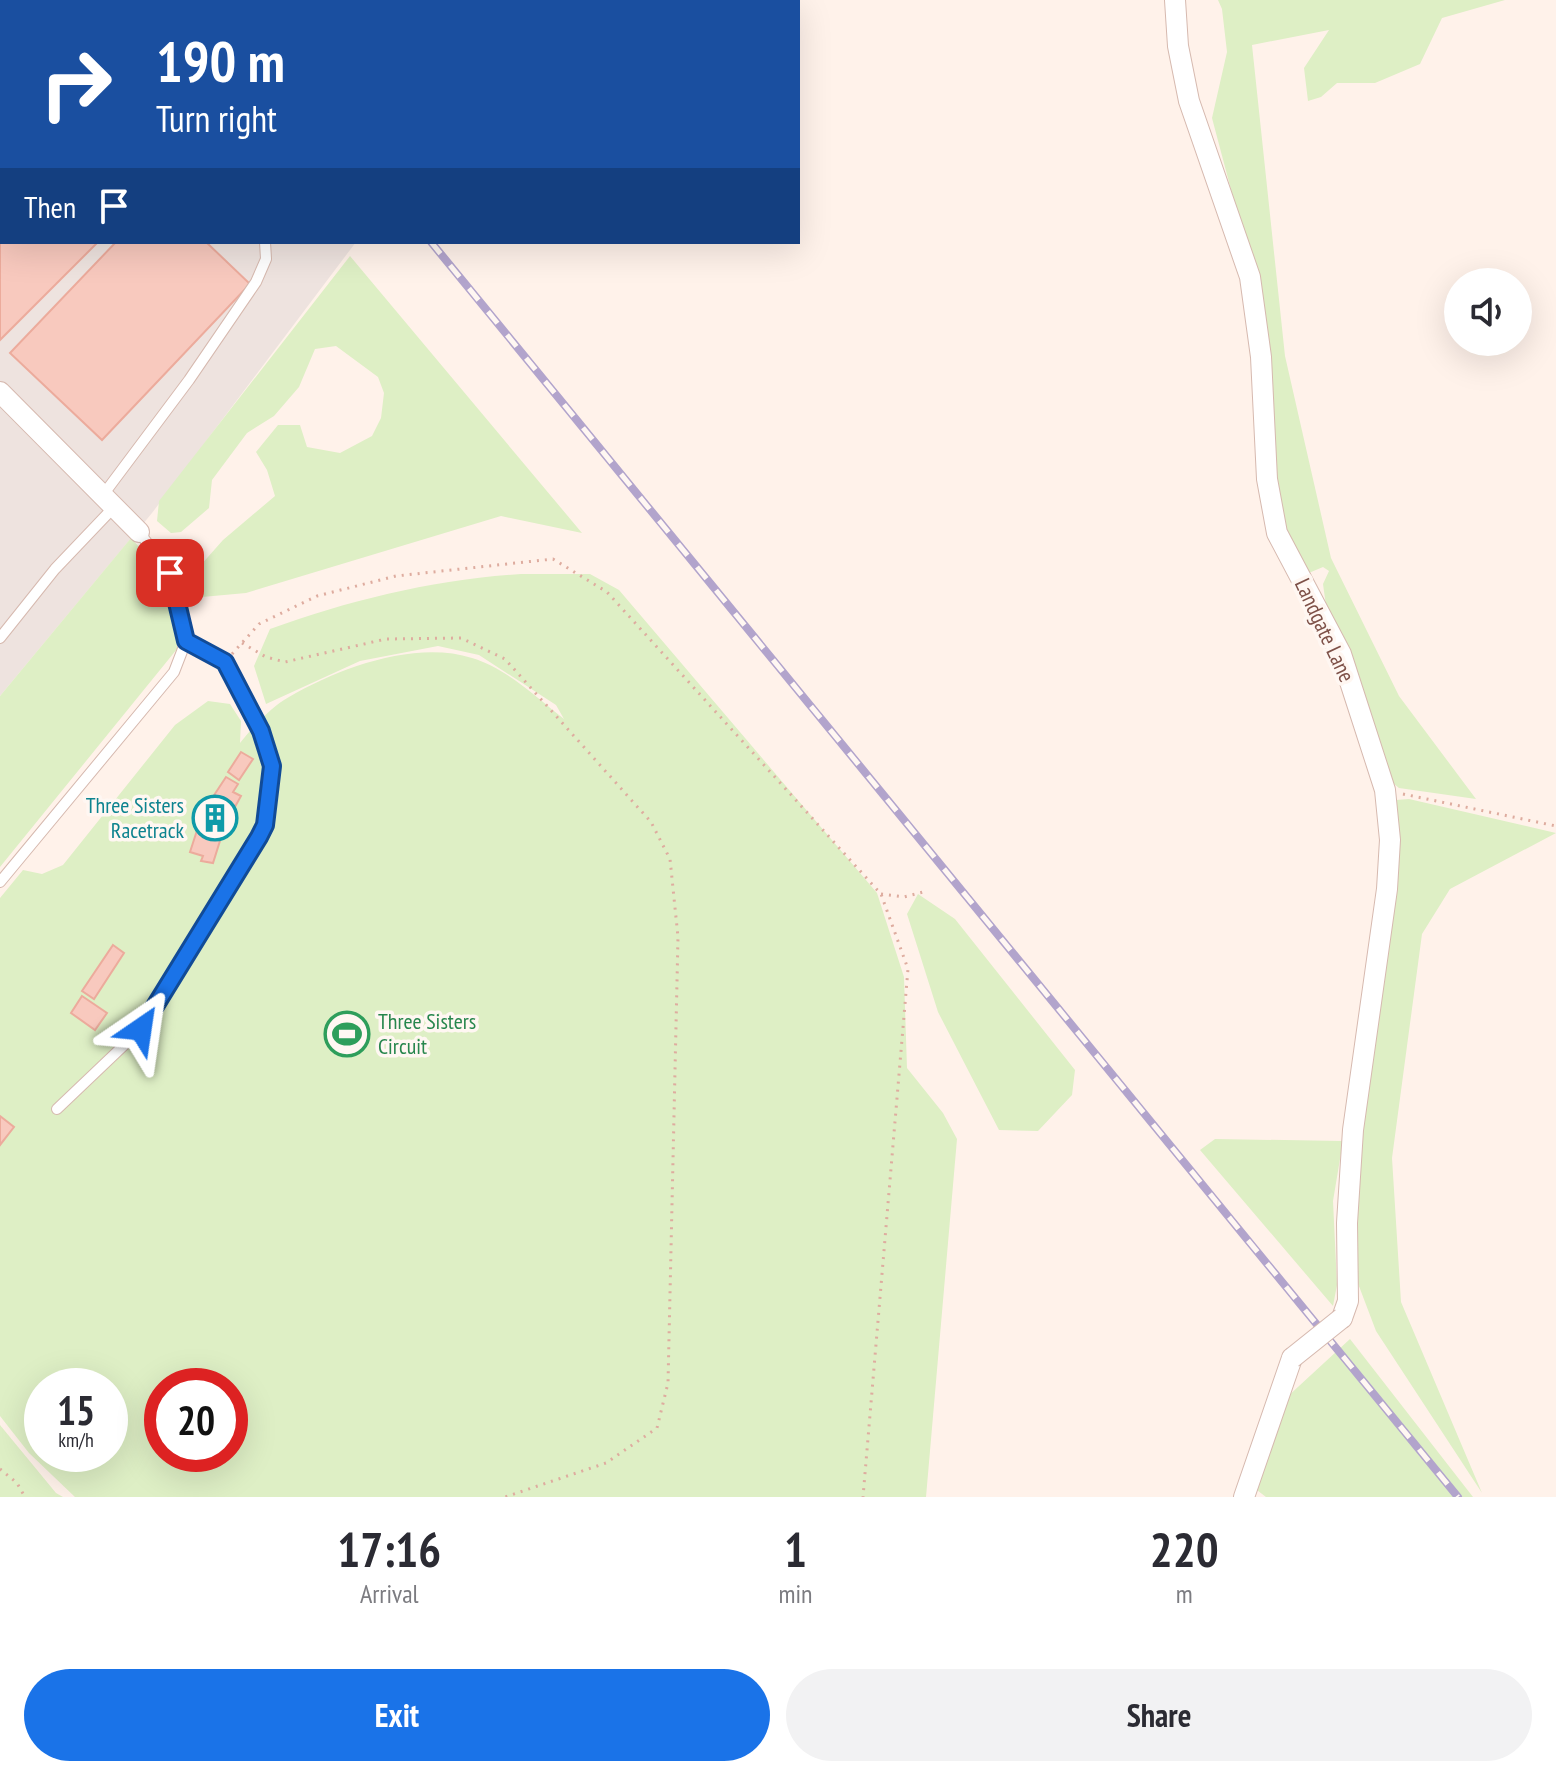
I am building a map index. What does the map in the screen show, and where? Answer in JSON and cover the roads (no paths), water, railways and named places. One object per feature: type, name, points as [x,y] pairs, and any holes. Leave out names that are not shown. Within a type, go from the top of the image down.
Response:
[{"type":"street","name":"Landgate Lane","points":[[1175,0],[1178,46],[1189,101],[1250,277],[1261,357],[1267,479],[1277,533],[1341,654],[1385,790],[1390,840],[1387,889],[1353,1130],[1347,1223],[1348,1301],[1342,1318],[1292,1358],[1244,1497]]},
{"type":"street","points":[[4,403],[139,532]]},
{"type":"lane","points":[[0,638],[108,501],[256,282],[266,259],[265,244]]},
{"type":"lane","points":[[0,882],[174,672],[186,641],[170,573],[139,532]]},
{"type":"lane","points":[[57,1109],[141,1029],[265,825],[272,766],[261,731],[225,662],[186,641]]},
{"type":"railway","points":[[433,244],[1458,1497]]},
{"type":"place","name":"Three Sisters Racetrack","points":[[215,818]]},
{"type":"place","name":"Three Sisters Circuit","points":[[347,1034]]}]
